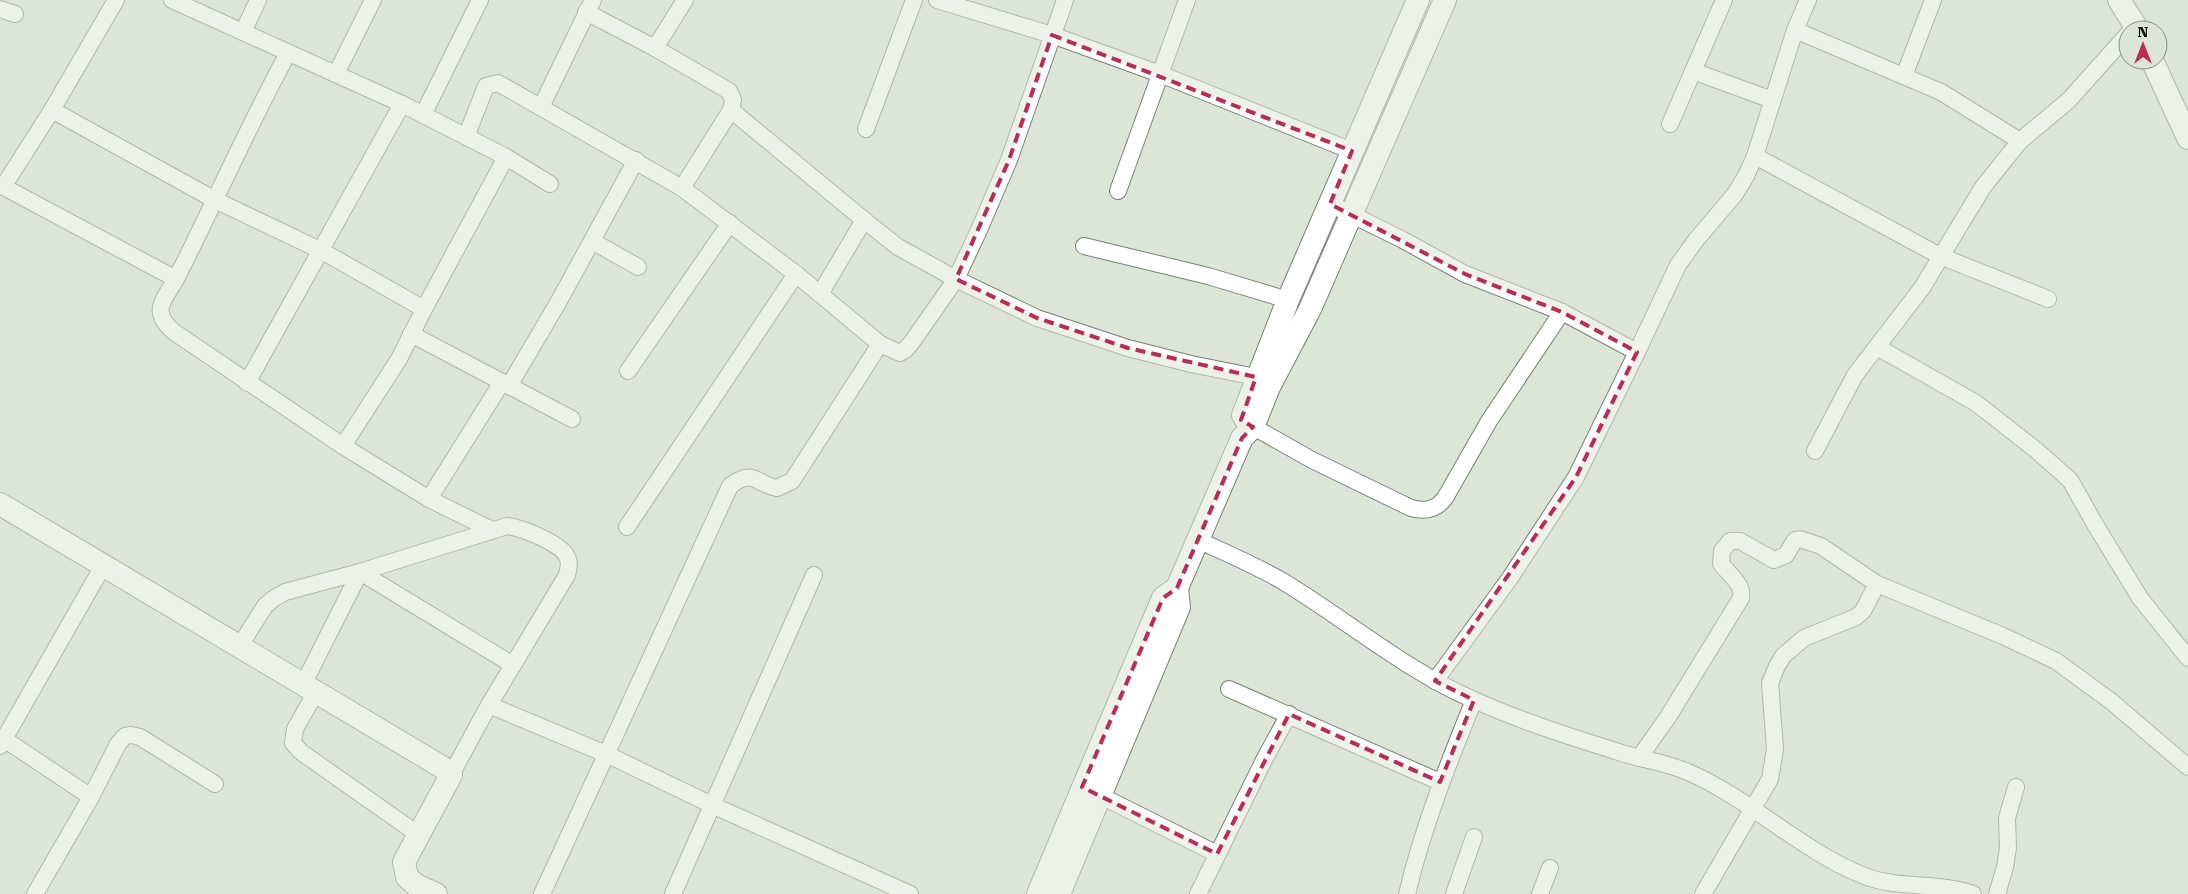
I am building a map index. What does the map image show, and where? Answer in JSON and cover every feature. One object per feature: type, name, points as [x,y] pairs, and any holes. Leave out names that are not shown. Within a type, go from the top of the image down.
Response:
[{"type":"street","points":[[116,0],[52,110],[2,186],[176,279]]},
{"type":"street","points":[[172,0],[402,104],[506,157],[550,184]]},
{"type":"street","points":[[243,32],[258,0]]},
{"type":"street","points":[[336,74],[373,0]]},
{"type":"street","points":[[423,115],[480,0]]},
{"type":"street","points":[[655,48],[685,0]]},
{"type":"street","points":[[866,129],[914,0]]},
{"type":"street","points":[[937,0],[969,5],[1160,74],[1352,151]]},
{"type":"street","points":[[466,137],[486,86],[498,83],[636,160],[682,188],[796,274],[880,344],[900,353],[905,350],[956,279],[1010,160],[1065,0]]},
{"type":"street","points":[[1118,191],[1187,0]]},
{"type":"street","points":[[1245,428],[1256,377],[1418,0]]},
{"type":"street","points":[[1059,894],[1091,791],[1164,598],[1177,588],[1245,428],[1270,387],[1310,309],[1445,0]]},
{"type":"street","points":[[1670,124],[1724,0]]},
{"type":"street","points":[[1435,681],[1510,578],[1576,477],[1678,265],[1696,240],[1735,194],[1746,176],[1795,30],[1808,0]]},
{"type":"street","points":[[1904,76],[1933,0]]},
{"type":"street","points":[[2119,0],[2128,20]]},
{"type":"street","points":[[540,107],[589,6],[655,48],[729,91],[733,100],[731,110],[682,188]]},
{"type":"street","points":[[1795,30],[1941,92],[2020,141]]},
{"type":"street","points":[[1815,451],[1855,375],[1922,288],[1974,201],[2020,141],[2069,100],[2118,46]]},
{"type":"street","points":[[288,53],[253,117],[215,200],[162,304],[160,312],[165,324],[247,383],[343,446],[429,499],[492,530]]},
{"type":"street","points":[[2157,70],[2188,138]]},
{"type":"street","points":[[1693,71],[1772,100]]},
{"type":"street","points":[[247,383],[402,104]]},
{"type":"street","points":[[52,110],[215,200],[322,251],[424,309]]},
{"type":"street","points":[[731,110],[898,247],[956,279],[1037,318],[1128,348],[1191,364],[1256,377]]},
{"type":"street","points":[[1754,156],[1940,256],[2048,299]]},
{"type":"street","points":[[343,446],[399,359],[506,157]]},
{"type":"street","points":[[429,499],[559,301],[636,160]]},
{"type":"street","points":[[1330,204],[1465,274],[1562,312],[1637,352]]},
{"type":"street","points":[[820,294],[864,220]]},
{"type":"street","points":[[628,371],[730,223]]},
{"type":"street","points":[[592,241],[638,267]]},
{"type":"street","points":[[1084,246],[1208,276],[1288,300]]},
{"type":"street","points":[[627,527],[796,274]]},
{"type":"street","points":[[1245,428],[1411,508],[1431,510],[1445,498],[1490,421],[1562,312]]},
{"type":"street","points":[[412,334],[572,419]]},
{"type":"street","points":[[542,894],[730,486],[744,478],[761,480],[777,488],[792,481],[880,344]]},
{"type":"street","points":[[1877,347],[1976,404],[2036,450],[2070,480],[2140,598],[2188,658]]},
{"type":"street","points":[[0,504],[442,767],[451,775]]},
{"type":"street","points":[[240,647],[265,606],[285,592],[360,572],[492,530],[507,526],[524,530],[562,550],[568,557],[570,565],[567,575],[489,705],[406,858],[404,869],[407,877],[436,894]]},
{"type":"street","points":[[1198,540],[1283,581],[1413,669],[1474,700],[1550,731],[1687,771],[1753,808],[1794,838],[1864,876],[1971,894]]},
{"type":"street","points":[[1640,758],[1668,717],[1741,598],[1742,592],[1739,586],[1720,561],[1722,551],[1730,541],[1740,541],[1774,560],[1786,555],[1795,540],[1804,540],[1821,546],[1877,584],[2003,636],[2056,661],[2112,702],[2188,767]]},
{"type":"street","points":[[91,797],[2,743],[103,566]]},
{"type":"street","points":[[360,572],[513,665]]},
{"type":"street","points":[[360,572],[309,689],[295,728],[293,743],[301,752],[419,835]]},
{"type":"street","points":[[672,894],[814,575]]},
{"type":"street","points":[[1703,894],[1770,779],[1775,749],[1770,683],[1777,666],[1783,656],[1804,638],[1856,617],[1864,611],[1877,584]]},
{"type":"street","points":[[1229,689],[1440,782]]},
{"type":"street","points":[[1407,894],[1416,858],[1440,782],[1474,700]]},
{"type":"street","points":[[489,705],[606,754],[712,806],[910,894]]},
{"type":"street","points":[[1198,894],[1264,760],[1289,714]]},
{"type":"street","points":[[35,894],[91,797],[121,740],[130,735],[140,737],[214,784]]},
{"type":"street","points":[[1997,894],[2005,867],[2008,848],[2007,818],[2016,787]]},
{"type":"street","points":[[1091,791],[1217,854]]},
{"type":"street","points":[[1038,894],[1091,791]]},
{"type":"street","points":[[1454,894],[1474,837]]},
{"type":"street","points":[[1540,894],[1550,868]]},
{"type":"highlighted area","points":[[1052,35],[1352,151],[1330,204],[1465,274],[1562,312],[1637,352],[1576,477],[1435,681],[1474,700],[1440,782],[1289,714],[1217,854],[1082,787],[1163,598],[1177,588],[1242,438],[1253,427],[1241,420],[1256,377],[1128,348],[1037,318],[956,279],[1009,160]]}]
